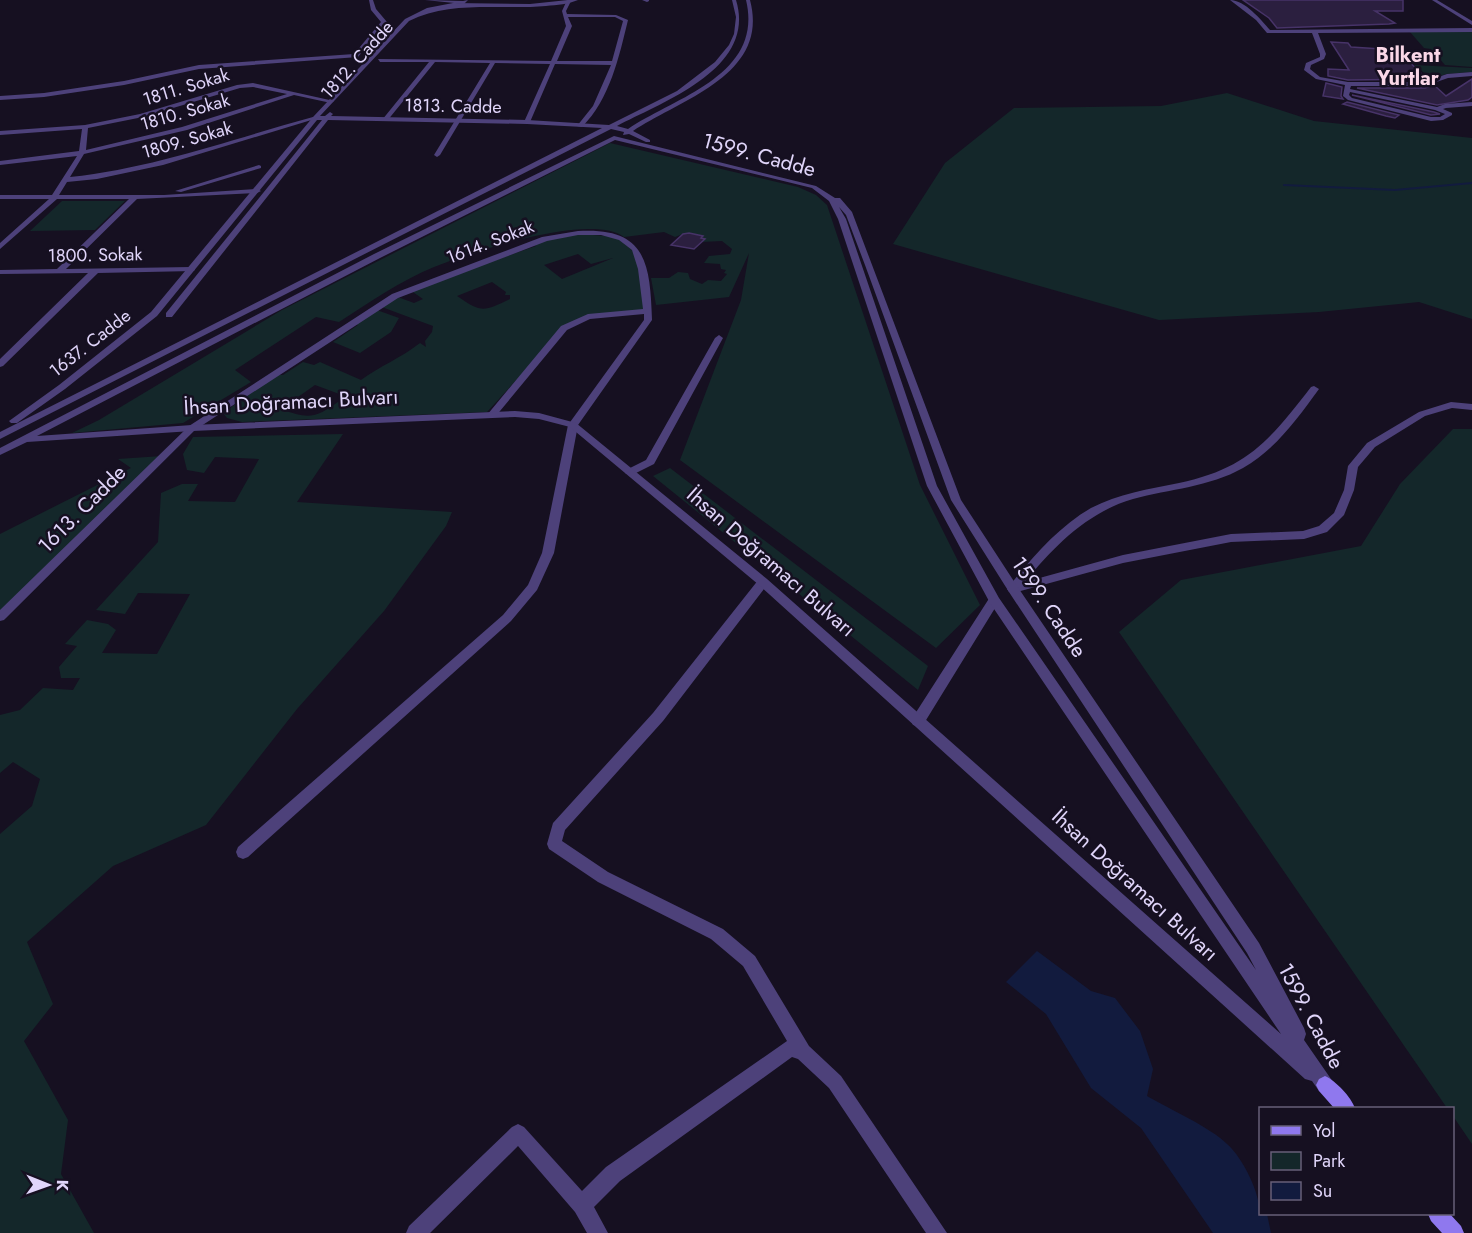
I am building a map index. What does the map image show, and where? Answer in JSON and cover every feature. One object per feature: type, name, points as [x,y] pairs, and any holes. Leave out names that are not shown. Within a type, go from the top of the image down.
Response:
[{"type":"main road","name":"İhsan Doğramacı Bulvarı","points":[[1325,1085],[1345,1107]]},
{"type":"main road","points":[[1439,1215],[1454,1233]]},
{"type":"street","points":[[0,98],[44,95],[199,67],[356,56],[384,22],[382,17],[374,11],[371,0]]},
{"type":"street","points":[[427,0],[520,6],[576,0]]},
{"type":"street","points":[[0,452],[613,133],[699,79],[718,62],[736,34],[739,22],[734,0]]},
{"type":"street","points":[[0,434],[598,134],[629,131],[689,100],[718,80],[746,47],[753,32],[752,13],[748,0]]},
{"type":"street","points":[[1232,0],[1258,19],[1269,32],[1472,30]]},
{"type":"street","points":[[1434,0],[1472,23]]},
{"type":"street","points":[[439,7],[465,2]]},
{"type":"street","points":[[526,122],[570,26],[564,11],[569,2]]},
{"type":"street","name":"1812. Cadde","points":[[374,67],[416,21],[439,7]]},
{"type":"street","name":"1812. Cadde","points":[[190,269],[315,118],[407,20],[416,14],[439,7]]},
{"type":"street","points":[[565,15],[616,16],[626,19],[596,109],[580,126]]},
{"type":"street","points":[[1315,33],[1323,54],[1322,58],[1308,64],[1307,70],[1318,78],[1450,114],[1436,119],[1420,118],[1350,99],[1346,96],[1348,87]]},
{"type":"street","points":[[380,60],[613,63]]},
{"type":"street","points":[[385,120],[434,61]]},
{"type":"street","points":[[437,155],[493,62]]},
{"type":"street","name":"1812. Cadde","points":[[169,315],[326,119],[368,73]]},
{"type":"street","points":[[1348,87],[1371,82],[1425,84],[1447,76],[1472,74]]},
{"type":"street","name":"1811. Sokak","points":[[0,133],[86,127],[141,116],[239,86],[253,85],[331,101]]},
{"type":"street","name":"1810. Sokak","points":[[0,163],[82,152],[146,140],[294,94]]},
{"type":"street","points":[[1437,109],[1445,106],[1472,104]]},
{"type":"street","name":"1813. Cadde","points":[[315,118],[526,122],[580,126],[613,133]]},
{"type":"street","name":"1809. Sokak","points":[[65,180],[96,178],[154,166],[315,118]]},
{"type":"street","name":"1813. Cadde","points":[[580,126],[598,134],[613,133]]},
{"type":"street","points":[[0,247],[54,198],[82,152],[86,127]]},
{"type":"street","name":"1599. Cadde","points":[[613,133],[629,131],[654,143],[799,180],[819,187],[835,198],[849,214],[956,500],[1253,948],[1325,1085]]},
{"type":"street","name":"1599. Cadde","points":[[613,133],[797,182],[814,188],[832,200],[842,219],[933,486],[994,600],[1325,1085]]},
{"type":"street","points":[[164,197],[259,167]]},
{"type":"street","points":[[0,197],[164,197],[257,190]]},
{"type":"street","points":[[59,271],[135,197]]},
{"type":"street","name":"1614. Sokak","points":[[192,428],[395,296],[545,239],[571,233],[594,233],[616,237],[632,245],[638,255],[648,311]]},
{"type":"street","name":"1637. Cadde","points":[[0,434],[154,314],[190,269]]},
{"type":"street","name":"1800. Sokak","points":[[0,272],[208,269]]},
{"type":"street","points":[[0,364],[95,271]]},
{"type":"street","points":[[243,852],[507,618],[533,587],[548,552],[573,425],[648,320],[648,311],[588,316],[564,328],[492,415]]},
{"type":"street","points":[[630,472],[650,462],[719,338]]},
{"type":"street","points":[[1013,589],[1045,549],[1086,516],[1127,497],[1189,486],[1224,474],[1255,457],[1314,389]]},
{"type":"street","points":[[918,721],[994,600],[1013,589],[1123,559],[1231,538],[1304,535],[1323,529],[1339,515],[1349,490],[1353,466],[1371,445],[1422,414],[1451,405],[1472,407]]},
{"type":"street","name":"İhsan Doğramacı Bulvarı","points":[[23,440],[192,428],[492,415],[540,416],[573,425],[763,582],[1325,1085]]},
{"type":"street","name":"1613. Cadde","points":[[0,617],[192,428]]},
{"type":"street","points":[[763,582],[658,717],[558,827],[554,844],[603,877],[717,934],[749,962],[803,1052],[835,1082],[937,1233]]},
{"type":"street","points":[[582,1205],[613,1174],[790,1048],[803,1052]]},
{"type":"street","points":[[416,1233],[518,1133],[582,1205],[598,1233]]},
{"type":"green space","points":[[1472,31],[1472,67],[1445,65],[1431,49],[1424,48],[1410,32]]},
{"type":"green space","points":[[1414,65],[1472,68],[1472,72],[1446,74],[1432,79]]},
{"type":"green space","points":[[1227,93],[1314,121],[1472,138],[1472,319],[1419,302],[1319,312],[1159,320],[893,244],[945,163],[1014,108],[1161,106]]},
{"type":"green space","points":[[610,143],[798,187],[816,195],[827,205],[920,485],[980,605],[936,648],[680,460],[741,300],[749,253],[729,297],[656,305],[651,278],[669,278],[678,272],[688,273],[690,279],[702,284],[708,280],[721,281],[727,274],[724,273],[726,270],[721,269],[720,264],[704,263],[709,256],[730,254],[732,249],[722,241],[701,242],[703,236],[683,234],[675,237],[664,232],[624,237],[608,230],[586,229],[531,237],[475,252],[409,279],[339,322],[316,317],[235,370],[251,382],[183,423],[72,433],[99,420],[282,310]]},
{"type":"green space","points":[[62,201],[125,201],[95,230],[30,231]]},
{"type":"green space","points":[[571,233],[616,237],[638,255],[648,311],[588,317],[564,328],[487,412],[242,422],[227,418],[223,413],[276,375],[283,375],[303,362],[314,365],[320,362],[361,380],[420,343],[426,347],[425,341],[432,332],[433,326],[379,306],[395,296],[414,303],[423,299],[410,290],[536,246],[533,243]],"holes":[[[578,254],[591,264],[613,258],[562,279],[544,265]],[[492,282],[506,292],[505,295],[510,295],[510,299],[483,309],[457,296]],[[315,385],[342,395],[342,399],[313,415],[299,415],[281,409]]]},
{"type":"green space","points":[[374,309],[399,318],[391,332],[360,353],[333,342],[358,325],[352,323]]},
{"type":"green space","points":[[1453,429],[1472,429],[1472,1144],[1454,1117],[1454,1107],[1446,1107],[1119,632],[1181,580],[1361,546],[1400,484]]},
{"type":"green space","points":[[343,434],[297,502],[452,512],[446,526],[384,611],[297,709],[206,825],[113,866],[27,942],[53,1004],[24,1041],[68,1120],[61,1174],[94,1233],[0,1233],[0,834],[32,806],[40,779],[13,762],[0,773],[0,715],[20,710],[43,688],[73,690],[80,678],[61,678],[59,667],[77,646],[65,644],[87,620],[108,624],[116,630],[102,653],[157,654],[190,594],[138,593],[125,614],[96,610],[158,542],[161,493],[182,484],[198,484],[188,501],[235,502],[259,459],[215,457],[204,473],[187,470],[183,454],[193,437]]},
{"type":"green space","points":[[162,456],[0,616],[0,534],[131,468],[118,459]]},
{"type":"green space","points":[[670,468],[928,666],[918,690],[653,476]]},
{"type":"water","points":[[1037,951],[1091,991],[1115,998],[1140,1031],[1153,1069],[1147,1096],[1210,1131],[1233,1150],[1254,1186],[1259,1215],[1267,1215],[1271,1233],[1213,1233],[1141,1128],[1091,1088],[1046,1014],[1006,982]]},
{"type":"building","points":[[1243,0],[1403,0],[1403,11],[1375,11],[1395,23],[1389,24],[1277,28],[1269,18]]},
{"type":"building","points":[[1331,42],[1348,43],[1351,47],[1397,50],[1427,79],[1348,80],[1328,76],[1328,69],[1349,70]]},
{"type":"building","points":[[1472,79],[1472,97],[1468,100],[1437,105],[1357,88],[1425,88],[1434,85],[1446,96]]},
{"type":"building","points":[[1326,83],[1342,87],[1343,99],[1323,96]]},
{"type":"building","points":[[1352,95],[1434,112],[1440,114],[1431,115]]},
{"type":"building","points":[[1347,102],[1399,115],[1395,118],[1343,104]]},
{"type":"building","points":[[683,234],[703,236],[701,238],[705,239],[694,249],[671,245]]},
{"type":"waterway","points":[[1284,185],[1395,190],[1472,183]]},
{"type":"district","name":"Bilkent Yurtlar","points":[[1408,66]]}]
